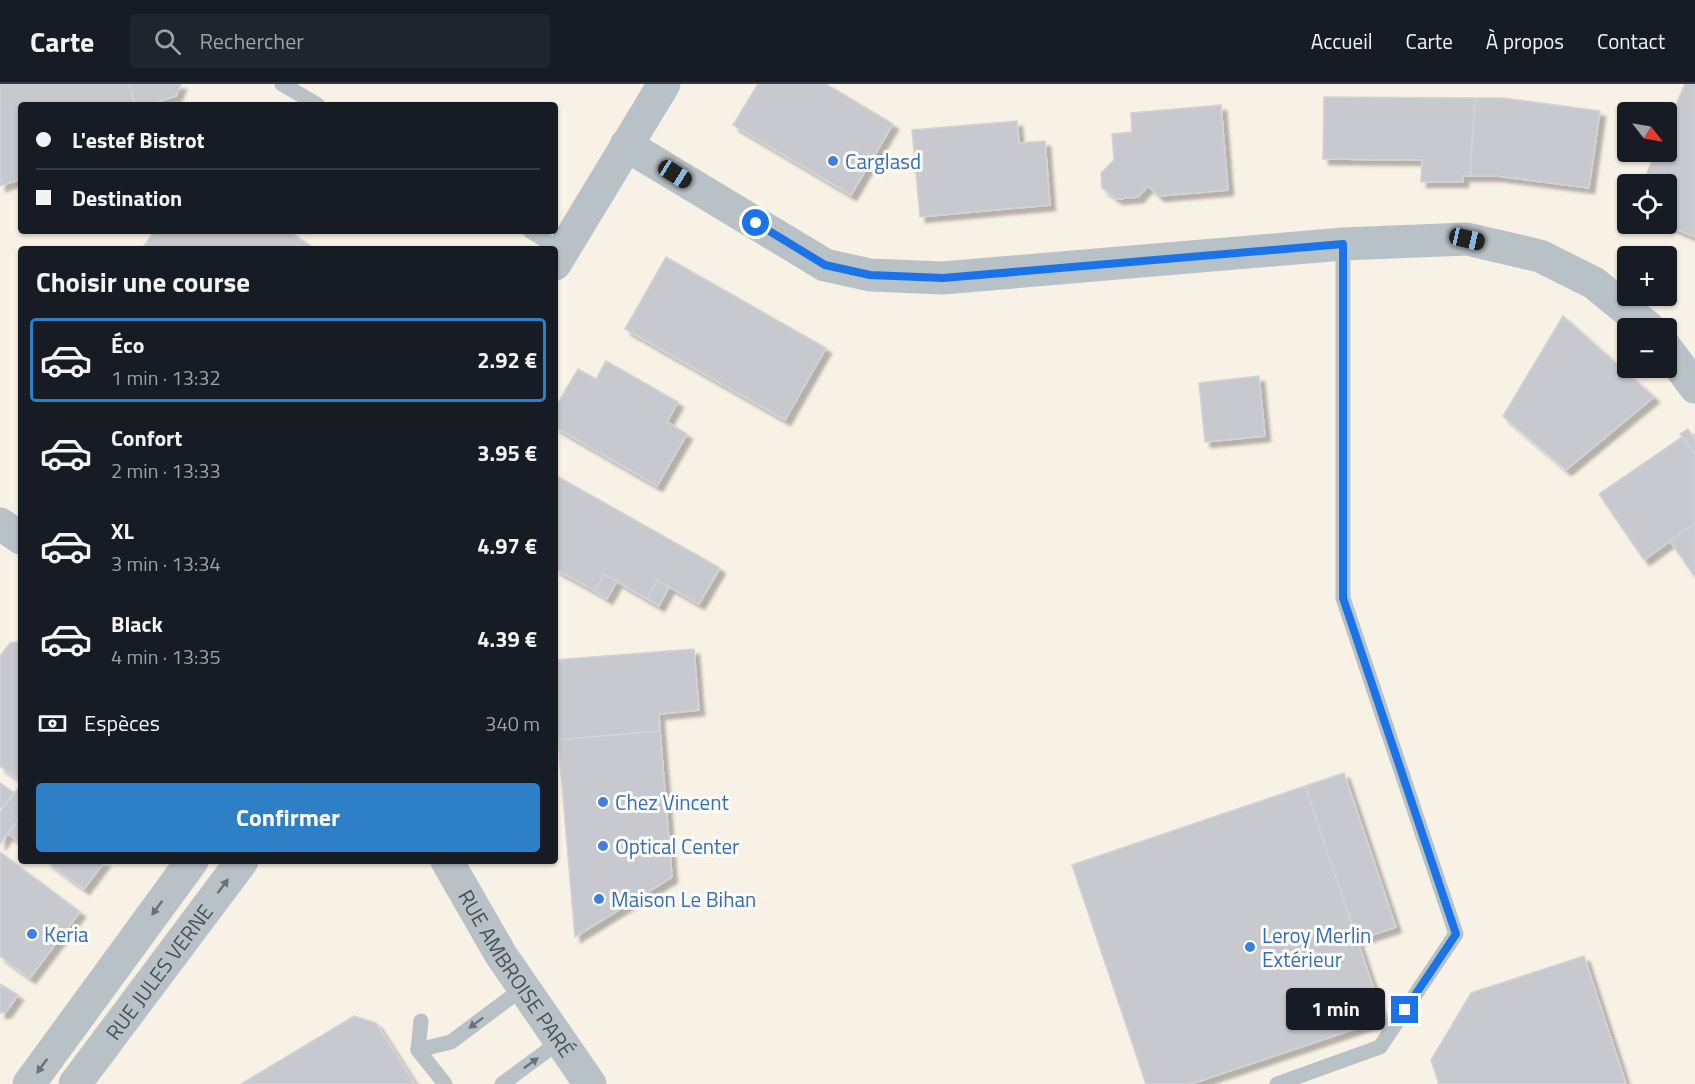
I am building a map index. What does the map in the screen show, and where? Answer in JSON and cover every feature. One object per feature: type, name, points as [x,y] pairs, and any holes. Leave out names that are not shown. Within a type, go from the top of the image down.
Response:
[{"type":"street","points":[[559,257],[664,84]]},
{"type":"street","points":[[626,145],[825,265],[870,275],[943,278],[1343,244],[1467,239],[1540,256],[1594,283],[1637,318]]},
{"type":"street","points":[[1677,363],[1695,387]]},
{"type":"street","points":[[0,524],[18,536]]},
{"type":"street","name":"RUE JULES VERNE","points":[[29,1084],[190,864]]},
{"type":"street","name":"RUE JULES VERNE","points":[[75,1084],[240,864]]},
{"type":"street","name":"RUE AMBROISE PARÉ","points":[[449,864],[501,955],[590,1084]]},
{"type":"lane","points":[[282,84],[313,102]]},
{"type":"lane","points":[[533,234],[547,246]]},
{"type":"lane","points":[[1277,1084],[1380,1047],[1456,934],[1343,598],[1343,244]]},
{"type":"lane","points":[[418,1050],[451,1042],[523,988]]},
{"type":"lane","points":[[422,1020],[418,1050],[445,1084]]},
{"type":"lane","points":[[502,1084],[560,1041]]},
{"type":"shaded area","points":[[0,84],[1695,84],[1695,1084],[0,1084]]},
{"type":"building","points":[[0,84],[129,84],[135,102],[18,102],[18,180],[0,186]]},
{"type":"building","points":[[129,84],[181,84],[176,96],[157,102],[134,102]]},
{"type":"building","points":[[758,84],[826,84],[893,124],[851,195],[733,125]]},
{"type":"building","points":[[1685,84],[1695,84],[1695,237],[1677,229],[1677,174],[1646,174],[1652,162],[1677,162],[1677,102]]},
{"type":"building","points":[[1324,97],[1475,98],[1470,176],[1463,176],[1463,182],[1421,182],[1422,160],[1323,159]]},
{"type":"building","points":[[1475,98],[1503,98],[1600,111],[1589,188],[1497,176],[1470,176]]},
{"type":"building","points":[[1221,105],[1228,190],[1159,196],[1148,186],[1138,197],[1117,199],[1102,188],[1101,173],[1114,160],[1112,134],[1132,132],[1131,113]]},
{"type":"building","points":[[1017,121],[1019,143],[1045,141],[1050,205],[920,217],[912,130]]},
{"type":"building","points":[[152,234],[293,234],[311,246],[144,246]]},
{"type":"building","points":[[666,257],[826,348],[785,420],[625,329]]},
{"type":"building","points":[[1563,316],[1617,364],[1617,378],[1633,378],[1654,397],[1566,470],[1503,416]]},
{"type":"building","points":[[606,361],[678,402],[667,422],[687,434],[657,486],[558,429],[558,403],[578,369],[596,379]]},
{"type":"building","points":[[1259,376],[1265,436],[1205,442],[1199,383]]},
{"type":"building","points":[[1688,429],[1695,440],[1695,455],[1680,434]]},
{"type":"building","points":[[1682,437],[1695,455],[1695,523],[1644,560],[1599,494]]},
{"type":"building","points":[[558,477],[720,568],[699,604],[657,580],[647,599],[604,574],[595,591],[558,571]]},
{"type":"building","points":[[1695,523],[1695,577],[1670,541]]},
{"type":"building","points":[[604,574],[617,581],[607,599],[595,591]]},
{"type":"building","points":[[657,580],[669,587],[659,606],[647,599]]},
{"type":"building","points":[[18,642],[18,779],[0,766],[0,656],[10,643]]},
{"type":"building","points":[[694,649],[699,710],[659,714],[660,731],[558,740],[558,660]]},
{"type":"building","points":[[660,731],[672,877],[575,937],[558,740]]},
{"type":"building","points":[[1344,773],[1396,927],[1357,940],[1305,786]]},
{"type":"building","points":[[0,783],[14,793],[2,809],[0,807]]},
{"type":"building","points":[[1305,786],[1384,1019],[1191,1084],[1146,1084],[1072,865]]},
{"type":"building","points":[[18,788],[18,820],[0,844],[0,812]]},
{"type":"building","points":[[18,820],[18,841],[8,834]]},
{"type":"building","name":"Keria","points":[[0,852],[80,912],[30,978],[0,956]]},
{"type":"building","points":[[50,864],[103,864],[84,889]]},
{"type":"building","points":[[1584,956],[1626,1084],[1439,1084],[1431,1060],[1471,993]]},
{"type":"building","points":[[0,984],[18,995],[6,1012],[0,1013]]},
{"type":"building","points":[[354,1016],[376,1023],[415,1084],[241,1084]]},
{"type":"place","name":"Carglasd","points":[[833,161]]},
{"type":"place","name":"Chez Vincent","points":[[603,802]]},
{"type":"place","name":"Optical Center","points":[[603,846]]},
{"type":"place","name":"Maison Le Bihan","points":[[599,899]]},
{"type":"place","name":"Keria","points":[[32,934]]},
{"type":"place","name":"Leroy Merlin Extérieur","points":[[1250,947]]},
{"type":"route","points":[[756,223],[825,265],[870,275],[943,278],[1343,244],[1343,598],[1456,934],[1405,1010]]}]
